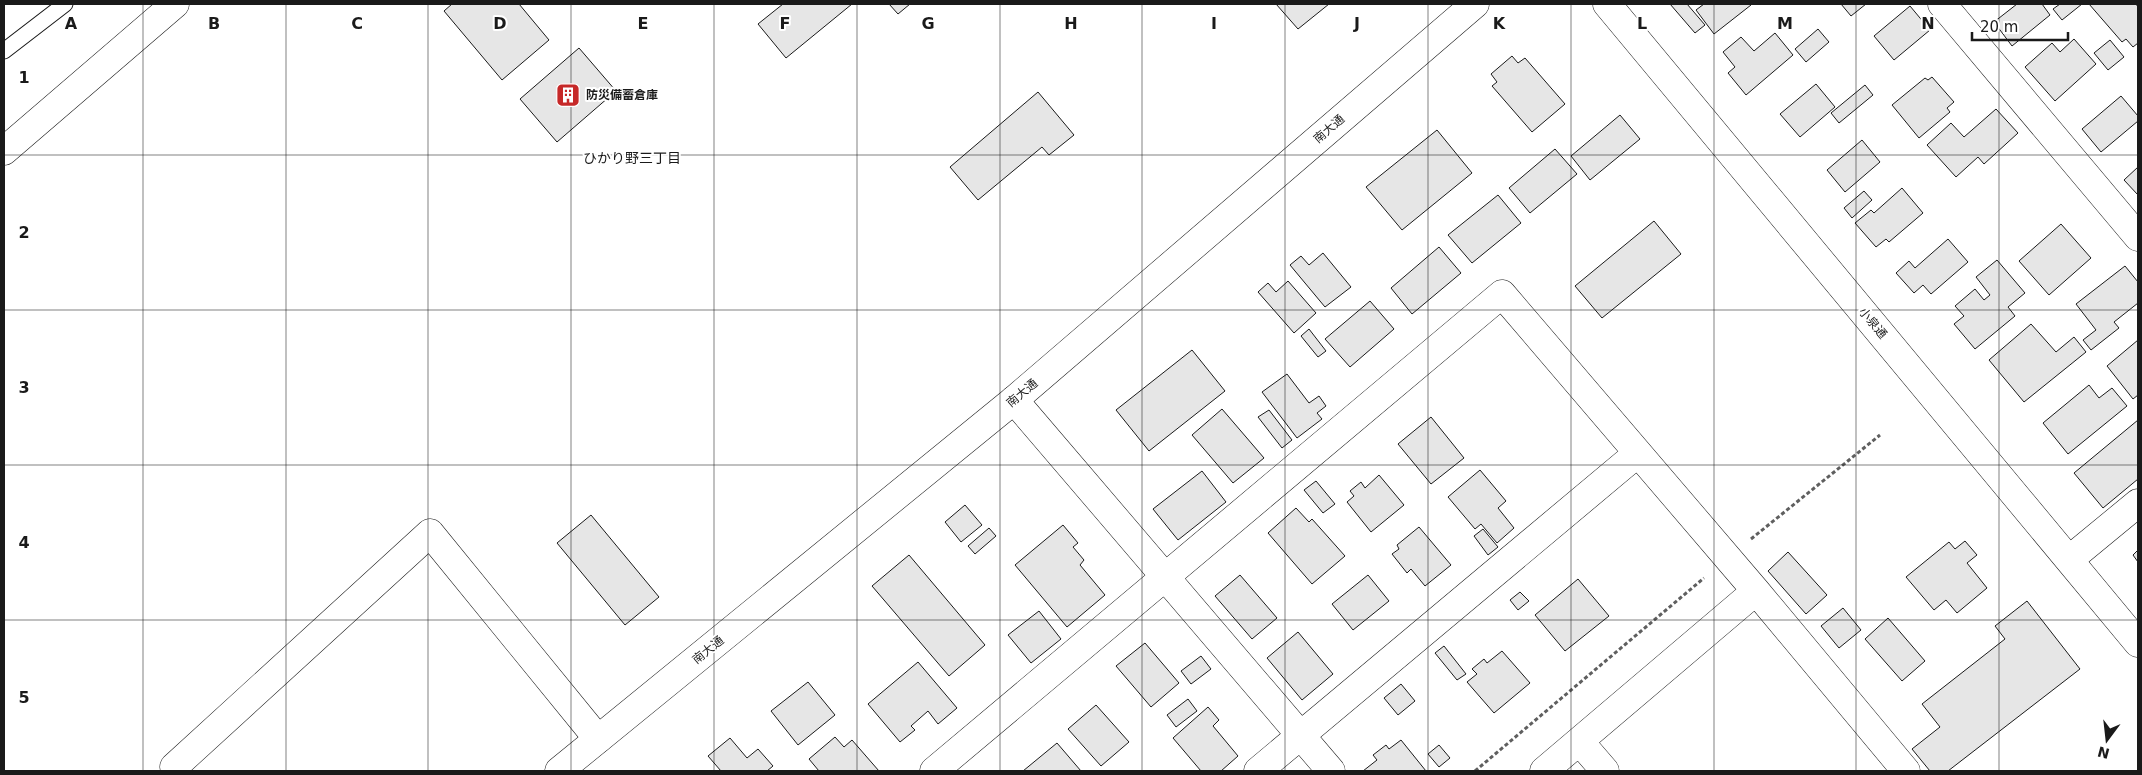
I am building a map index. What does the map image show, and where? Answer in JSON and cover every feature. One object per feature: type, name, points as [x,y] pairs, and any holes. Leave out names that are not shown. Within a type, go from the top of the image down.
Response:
[{"type":"street","points":[[4,150],[174,4]]},
{"type":"street","name":"南大通","points":[[559,771],[1014,400],[1475,4]]},
{"type":"street","name":"小泉通","points":[[1608,4],[2138,643]]},
{"type":"street","points":[[1942,4],[2138,237]]},
{"type":"street","points":[[934,771],[1502,294],[1756,591],[1906,771]]},
{"type":"street","points":[[1014,400],[1330,771]]},
{"type":"street","points":[[1258,771],[1638,453]]},
{"type":"street","points":[[2070,559],[2138,503]]},
{"type":"street","points":[[178,771],[174,767],[430,534],[598,739]]},
{"type":"street","points":[[1544,771],[1756,591]]},
{"type":"street","points":[[1580,742],[1605,771]]},
{"type":"lane","points":[[4,51],[65,4]]},
{"type":"path","points":[[1475,771],[1728,558],[1880,435]]},
{"type":"building","points":[[452,4],[519,4],[549,40],[502,80],[444,11]]},
{"type":"building","points":[[783,4],[852,4],[786,58],[758,24]]},
{"type":"building","points":[[889,4],[910,4],[898,14]]},
{"type":"building","points":[[1276,4],[1329,4],[1298,29]]},
{"type":"building","points":[[1670,4],[1687,4],[1705,25],[1695,33]]},
{"type":"building","points":[[1704,4],[1751,5],[1714,34],[1696,10]]},
{"type":"building","points":[[1841,4],[1866,4],[1851,16]]},
{"type":"building","points":[[2017,4],[2042,4],[2050,15],[2012,46],[1994,22]]},
{"type":"building","points":[[2060,4],[2082,4],[2062,20],[2053,9]]},
{"type":"building","points":[[2089,4],[2136,4],[2138,7],[2138,43],[2133,47],[2126,39],[2122,42]]},
{"type":"building","points":[[1910,6],[1930,30],[1894,60],[1874,36]]},
{"type":"building","points":[[1818,29],[1829,42],[1806,62],[1795,49]]},
{"type":"building","points":[[1775,33],[1793,55],[1746,95],[1728,73],[1735,67],[1723,52],[1741,37],[1754,51]]},
{"type":"building","points":[[2074,39],[2096,64],[2055,101],[2025,67],[2052,43],[2060,52]]},
{"type":"building","points":[[2110,40],[2124,57],[2108,70],[2094,53]]},
{"type":"building","name":"防災備蓄倉庫","points":[[579,48],[616,91],[557,142],[520,99]]},
{"type":"building","points":[[1512,56],[1518,63],[1525,58],[1565,104],[1532,132],[1492,86],[1497,82],[1491,74]]},
{"type":"building","points":[[1932,77],[1954,102],[1947,108],[1950,112],[1919,138],[1892,105],[1925,78],[1928,80]]},
{"type":"building","points":[[1816,84],[1835,107],[1800,137],[1780,114]]},
{"type":"building","points":[[1865,85],[1873,95],[1839,123],[1831,113]]},
{"type":"building","points":[[1038,92],[1074,135],[1049,155],[1042,147],[978,200],[950,167]]},
{"type":"building","points":[[2121,96],[2138,116],[2138,121],[2101,152],[2082,129]]},
{"type":"building","points":[[1996,109],[2018,133],[1984,164],[1978,157],[1956,177],[1927,145],[1951,123],[1964,137]]},
{"type":"building","points":[[1620,115],[1640,139],[1590,180],[1571,156]]},
{"type":"building","points":[[1437,130],[1472,173],[1402,230],[1366,187]]},
{"type":"building","points":[[1862,140],[1880,162],[1845,192],[1827,170]]},
{"type":"building","points":[[1555,149],[1577,174],[1530,213],[1509,188]]},
{"type":"building","points":[[2138,167],[2138,195],[2124,180]]},
{"type":"building","points":[[1902,188],[1923,213],[1889,242],[1886,239],[1876,247],[1855,223],[1871,210],[1874,213]]},
{"type":"building","points":[[1864,191],[1872,200],[1852,218],[1844,208]]},
{"type":"building","points":[[1498,195],[1521,223],[1472,263],[1448,235]]},
{"type":"building","points":[[1654,221],[1681,254],[1602,318],[1575,286]]},
{"type":"building","points":[[2061,224],[2091,258],[2049,295],[2019,261]]},
{"type":"building","points":[[1948,239],[1968,262],[1931,294],[1923,285],[1914,293],[1896,273],[1909,261],[1915,268]]},
{"type":"building","points":[[1439,247],[1461,273],[1412,314],[1391,288]]},
{"type":"building","points":[[1323,253],[1351,287],[1325,307],[1290,265],[1301,256],[1309,265]]},
{"type":"building","points":[[1997,260],[2025,293],[2008,307],[2015,316],[1975,349],[1954,324],[1964,316],[1955,306],[1975,289],[1984,300],[1990,295],[1976,277]]},
{"type":"building","points":[[2125,266],[2138,282],[2138,303],[2114,322],[2119,328],[2091,350],[2083,340],[2096,330],[2076,304]]},
{"type":"building","points":[[1288,281],[1316,313],[1294,333],[1258,292],[1268,283],[1276,292]]},
{"type":"building","points":[[1370,301],[1394,329],[1350,367],[1325,339]]},
{"type":"building","points":[[2031,324],[2056,352],[2074,337],[2086,352],[2024,402],[1989,360]]},
{"type":"building","points":[[1309,329],[1326,351],[1318,357],[1301,336]]},
{"type":"building","points":[[2138,340],[2138,395],[2133,399],[2107,366]]},
{"type":"building","points":[[1192,350],[1225,391],[1149,451],[1116,410]]},
{"type":"building","points":[[1287,374],[1309,403],[1319,396],[1326,406],[1317,413],[1322,419],[1297,438],[1262,392]]},
{"type":"building","points":[[2089,385],[2099,398],[2112,388],[2127,406],[2068,454],[2043,423]]},
{"type":"building","points":[[1222,409],[1264,458],[1233,483],[1192,435]]},
{"type":"building","points":[[1269,410],[1292,440],[1282,448],[1258,417]]},
{"type":"building","points":[[1431,417],[1464,458],[1431,484],[1398,444]]},
{"type":"building","points":[[2138,420],[2138,479],[2103,508],[2074,473]]},
{"type":"building","points":[[1480,470],[1506,501],[1498,508],[1514,528],[1497,543],[1481,524],[1475,529],[1448,497]]},
{"type":"building","points":[[1202,471],[1226,502],[1178,540],[1153,509]]},
{"type":"building","points":[[1379,475],[1404,505],[1371,532],[1347,502],[1354,496],[1350,491],[1361,482],[1365,488]]},
{"type":"building","points":[[1316,481],[1335,504],[1323,513],[1304,490]]},
{"type":"building","points":[[965,505],[982,525],[961,542],[945,522]]},
{"type":"building","points":[[1296,508],[1309,522],[1312,519],[1345,556],[1312,584],[1268,533]]},
{"type":"building","points":[[591,515],[659,597],[625,625],[557,543]]},
{"type":"building","points":[[1063,525],[1078,543],[1073,547],[1084,560],[1080,565],[1105,595],[1067,627],[1015,565]]},
{"type":"building","points":[[1419,527],[1451,565],[1425,586],[1411,569],[1407,573],[1392,554],[1399,549],[1397,545]]},
{"type":"building","points":[[989,528],[996,536],[975,554],[968,546]]},
{"type":"building","points":[[1483,529],[1498,547],[1488,555],[1474,536]]},
{"type":"building","points":[[1965,541],[1977,555],[1967,563],[1987,588],[1957,613],[1946,600],[1934,610],[1906,577],[1949,542],[1955,549]]},
{"type":"building","points":[[2138,550],[2138,562],[2133,555]]},
{"type":"building","points":[[1788,552],[1827,595],[1806,614],[1768,571]]},
{"type":"building","points":[[909,555],[985,645],[949,676],[872,586]]},
{"type":"building","points":[[1240,575],[1277,618],[1252,639],[1215,596]]},
{"type":"building","points":[[1368,575],[1389,601],[1353,630],[1332,604]]},
{"type":"building","points":[[1578,579],[1609,616],[1565,651],[1535,615]]},
{"type":"building","points":[[1520,592],[1529,601],[1518,610],[1510,600]]},
{"type":"building","points":[[2027,601],[2080,669],[1948,771],[1930,771],[1912,749],[1940,727],[1922,704],[2005,639],[1995,626]]},
{"type":"building","points":[[1843,608],[1861,630],[1839,648],[1821,626]]},
{"type":"building","points":[[1039,611],[1061,639],[1031,663],[1008,635]]},
{"type":"building","points":[[1888,618],[1925,661],[1902,681],[1865,639]]},
{"type":"building","points":[[1298,632],[1333,674],[1302,700],[1267,658]]},
{"type":"building","points":[[1145,643],[1179,683],[1151,707],[1116,666]]},
{"type":"building","points":[[1444,646],[1466,674],[1457,680],[1435,653]]},
{"type":"building","points":[[1502,651],[1530,683],[1494,713],[1467,682],[1477,674],[1472,669],[1484,659],[1487,663]]},
{"type":"building","points":[[1201,656],[1211,669],[1191,684],[1181,671]]},
{"type":"building","points":[[918,662],[957,708],[938,724],[928,711],[911,726],[915,730],[900,742],[868,704]]},
{"type":"building","points":[[808,682],[835,715],[798,745],[771,711]]},
{"type":"building","points":[[1401,684],[1415,701],[1398,715],[1384,698]]},
{"type":"building","points":[[1188,699],[1197,711],[1176,727],[1167,715]]},
{"type":"building","points":[[1096,705],[1129,742],[1101,766],[1068,729]]},
{"type":"building","points":[[1208,707],[1219,720],[1213,726],[1238,756],[1221,771],[1201,771],[1173,738]]},
{"type":"building","points":[[835,737],[844,747],[852,740],[879,771],[819,771],[809,759]]},
{"type":"building","points":[[730,738],[747,758],[758,749],[773,766],[767,771],[721,771],[708,756]]},
{"type":"building","points":[[1401,740],[1426,771],[1363,771],[1377,760],[1373,755],[1386,745],[1389,749]]},
{"type":"building","points":[[1057,743],[1081,771],[1023,771]]},
{"type":"building","points":[[1439,745],[1450,758],[1439,767],[1428,754]]},
{"type":"place","name":"防災備蓄倉庫","points":[[568,95]]},
{"type":"district","name":"ひかり野三丁目","points":[[632,158]]}]
